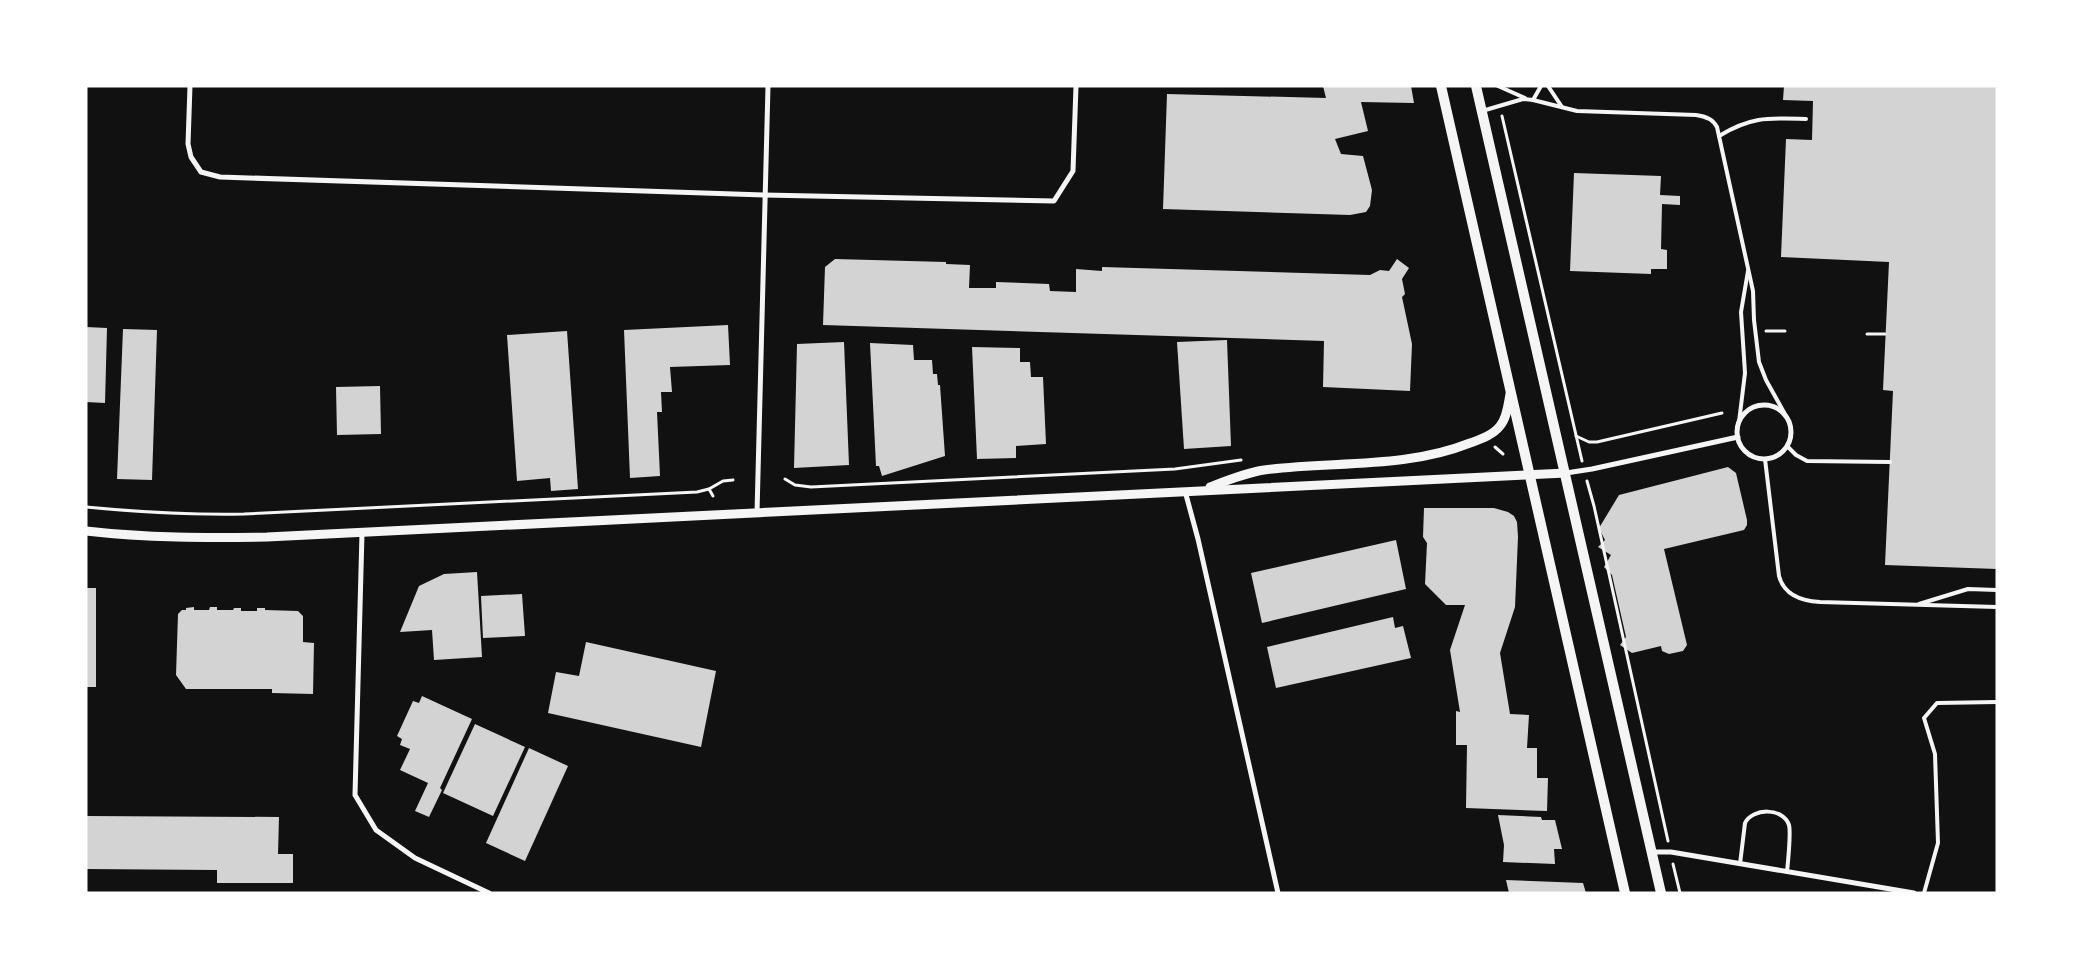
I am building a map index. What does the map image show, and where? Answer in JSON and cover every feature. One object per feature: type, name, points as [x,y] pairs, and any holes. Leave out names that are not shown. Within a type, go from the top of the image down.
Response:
[{"type":"main road","points":[[1441,86],[1625,893]]},
{"type":"main road","points":[[1476,86],[1661,893]]},
{"type":"street","points":[[190,86],[188,144],[191,157],[201,172],[220,178],[764,195],[1054,201],[1073,171],[1076,86]]},
{"type":"street","points":[[757,513],[768,86]]},
{"type":"street","points":[[1203,490],[1251,472],[1294,467],[1408,460],[1463,446],[1489,435],[1501,426],[1506,415],[1510,392]]},
{"type":"street","points":[[1758,406],[1774,407],[1786,416],[1791,431],[1787,446],[1780,453],[1765,459],[1750,454],[1742,447],[1738,437],[1739,422],[1744,413],[1758,406]]},
{"type":"street","points":[[86,531],[120,535],[190,538],[268,537],[1566,473],[1592,470],[1738,437]]},
{"type":"street","points":[[1185,491],[1198,539],[1278,893]]},
{"type":"street","points":[[362,533],[355,795],[376,830],[415,858],[489,893]]},
{"type":"street","points":[[1652,852],[1671,852],[1914,893]]},
{"type":"lane","points":[[1498,86],[1531,100],[1577,111],[1700,116],[1715,123],[1748,262],[1754,299],[1754,320],[1759,362],[1766,380],[1786,416]]},
{"type":"lane","points":[[1531,100],[1541,86]]},
{"type":"lane","points":[[1548,86],[1562,108]]},
{"type":"lane","points":[[1482,112],[1519,100],[1531,100]]},
{"type":"lane","points":[[1718,136],[1741,123],[1752,120],[1765,118],[1806,119]]},
{"type":"lane","points":[[1739,422],[1745,373],[1741,312],[1748,262]]},
{"type":"lane","points":[[1787,446],[1796,455],[1807,460],[1890,462]]},
{"type":"lane","points":[[1765,459],[1778,576],[1788,592],[1800,599],[1820,602],[1997,607]]},
{"type":"lane","points":[[1915,605],[1968,589],[1997,590]]},
{"type":"lane","points":[[1924,893],[1938,843],[1935,754],[1924,718],[1937,703],[1997,702]]},
{"type":"lane","points":[[1740,864],[1744,823],[1748,817],[1761,811],[1768,812],[1785,819],[1789,826],[1787,872]]},
{"type":"path","points":[[1499,105],[1577,441]]},
{"type":"path","points":[[1766,331],[1785,331]]},
{"type":"path","points":[[1867,334],[1885,334]]},
{"type":"path","points":[[1576,435],[1589,442],[1597,442],[1722,413]]},
{"type":"path","points":[[1493,444],[1503,454]]},
{"type":"path","points":[[785,479],[795,485],[811,487],[1175,469],[1242,460]]},
{"type":"path","points":[[86,506],[183,514],[244,514],[697,492],[709,489],[723,481],[733,480]]},
{"type":"path","points":[[709,489],[713,496]]},
{"type":"path","points":[[1592,497],[1680,893]]},
{"type":"building","points":[[1323,86],[1411,86],[1414,103],[1361,102],[1368,131],[1335,139],[1341,154],[1363,156],[1372,190],[1370,206],[1366,212],[1350,215],[1163,209],[1167,94],[1326,98]]},
{"type":"building","points":[[1784,86],[1997,86],[1997,569],[1885,565],[1893,391],[1883,390],[1889,262],[1781,257],[1786,139],[1812,140],[1813,101],[1783,100]]},
{"type":"building","points":[[1574,173],[1661,176],[1660,195],[1680,196],[1680,205],[1662,204],[1661,249],[1667,250],[1667,269],[1651,269],[1651,274],[1570,271]]},
{"type":"building","points":[[835,259],[946,262],[946,264],[970,265],[969,288],[996,288],[996,282],[1049,284],[1050,291],[1076,292],[1076,269],[1102,271],[1102,267],[1370,275],[1380,270],[1389,271],[1397,259],[1409,268],[1402,279],[1405,294],[1402,297],[1412,344],[1410,391],[1323,387],[1324,341],[823,325],[825,267]]},
{"type":"building","points":[[728,325],[730,365],[670,367],[672,392],[661,392],[662,412],[657,412],[660,476],[630,478],[624,330]]},
{"type":"building","points":[[86,327],[107,328],[105,403],[86,402]]},
{"type":"building","points":[[123,329],[157,330],[152,480],[117,479]]},
{"type":"building","points":[[567,331],[578,489],[551,491],[550,478],[517,481],[507,335]]},
{"type":"building","points":[[1227,340],[1231,446],[1184,449],[1177,342]]},
{"type":"building","points":[[844,342],[849,465],[794,468],[797,344]]},
{"type":"building","points":[[870,343],[913,345],[914,360],[932,360],[933,374],[937,374],[938,385],[940,385],[945,456],[882,476],[879,466],[876,466]]},
{"type":"building","points":[[972,347],[1020,348],[1020,362],[1030,362],[1031,377],[1043,377],[1046,444],[1016,446],[1016,458],[977,459]]},
{"type":"building","points":[[380,386],[381,434],[337,435],[336,387]]},
{"type":"building","points":[[1728,467],[1736,473],[1747,520],[1744,530],[1664,549],[1687,645],[1683,651],[1669,654],[1662,651],[1661,646],[1632,653],[1620,645],[1626,637],[1612,575],[1604,567],[1611,555],[1598,547],[1605,540],[1599,528],[1619,495]]},
{"type":"building","points":[[1424,508],[1494,508],[1508,512],[1514,516],[1517,522],[1515,607],[1500,653],[1510,714],[1529,715],[1527,748],[1537,748],[1537,778],[1548,778],[1547,811],[1466,808],[1467,745],[1456,745],[1456,711],[1460,712],[1450,650],[1465,605],[1446,605],[1425,584],[1427,543],[1423,537]]},
{"type":"building","points":[[1396,540],[1406,589],[1262,623],[1251,573]]},
{"type":"building","points":[[477,572],[482,657],[434,660],[432,630],[400,632],[419,586],[444,574]]},
{"type":"building","points":[[86,588],[96,588],[96,687],[86,687]]},
{"type":"building","points":[[522,594],[525,636],[483,638],[481,596]]},
{"type":"building","points":[[194,607],[194,610],[209,610],[210,607],[217,607],[217,610],[241,608],[241,611],[257,611],[257,608],[265,608],[265,610],[298,611],[303,616],[303,642],[314,643],[313,694],[272,693],[272,689],[186,689],[176,675],[178,614],[182,610],[186,610],[186,608]]},
{"type":"building","points":[[1393,617],[1395,628],[1403,626],[1411,658],[1276,688],[1267,647]]},
{"type":"building","points":[[586,642],[716,671],[701,747],[548,713],[556,672],[579,676]]},
{"type":"building","points":[[422,696],[472,719],[440,788],[442,790],[429,817],[415,811],[428,783],[400,770],[410,749],[400,745],[402,739],[397,736],[413,701],[419,703]]},
{"type":"building","points":[[475,724],[525,747],[493,816],[443,793]]},
{"type":"building","points":[[529,748],[568,766],[525,861],[486,843]]},
{"type":"building","points":[[1498,815],[1541,817],[1542,820],[1555,820],[1562,849],[1554,849],[1555,864],[1503,862],[1504,845]]},
{"type":"building","points":[[86,816],[279,817],[278,854],[293,854],[293,883],[217,883],[217,870],[86,869]]},
{"type":"building","points":[[1506,880],[1583,883],[1586,893],[1509,893]]}]
